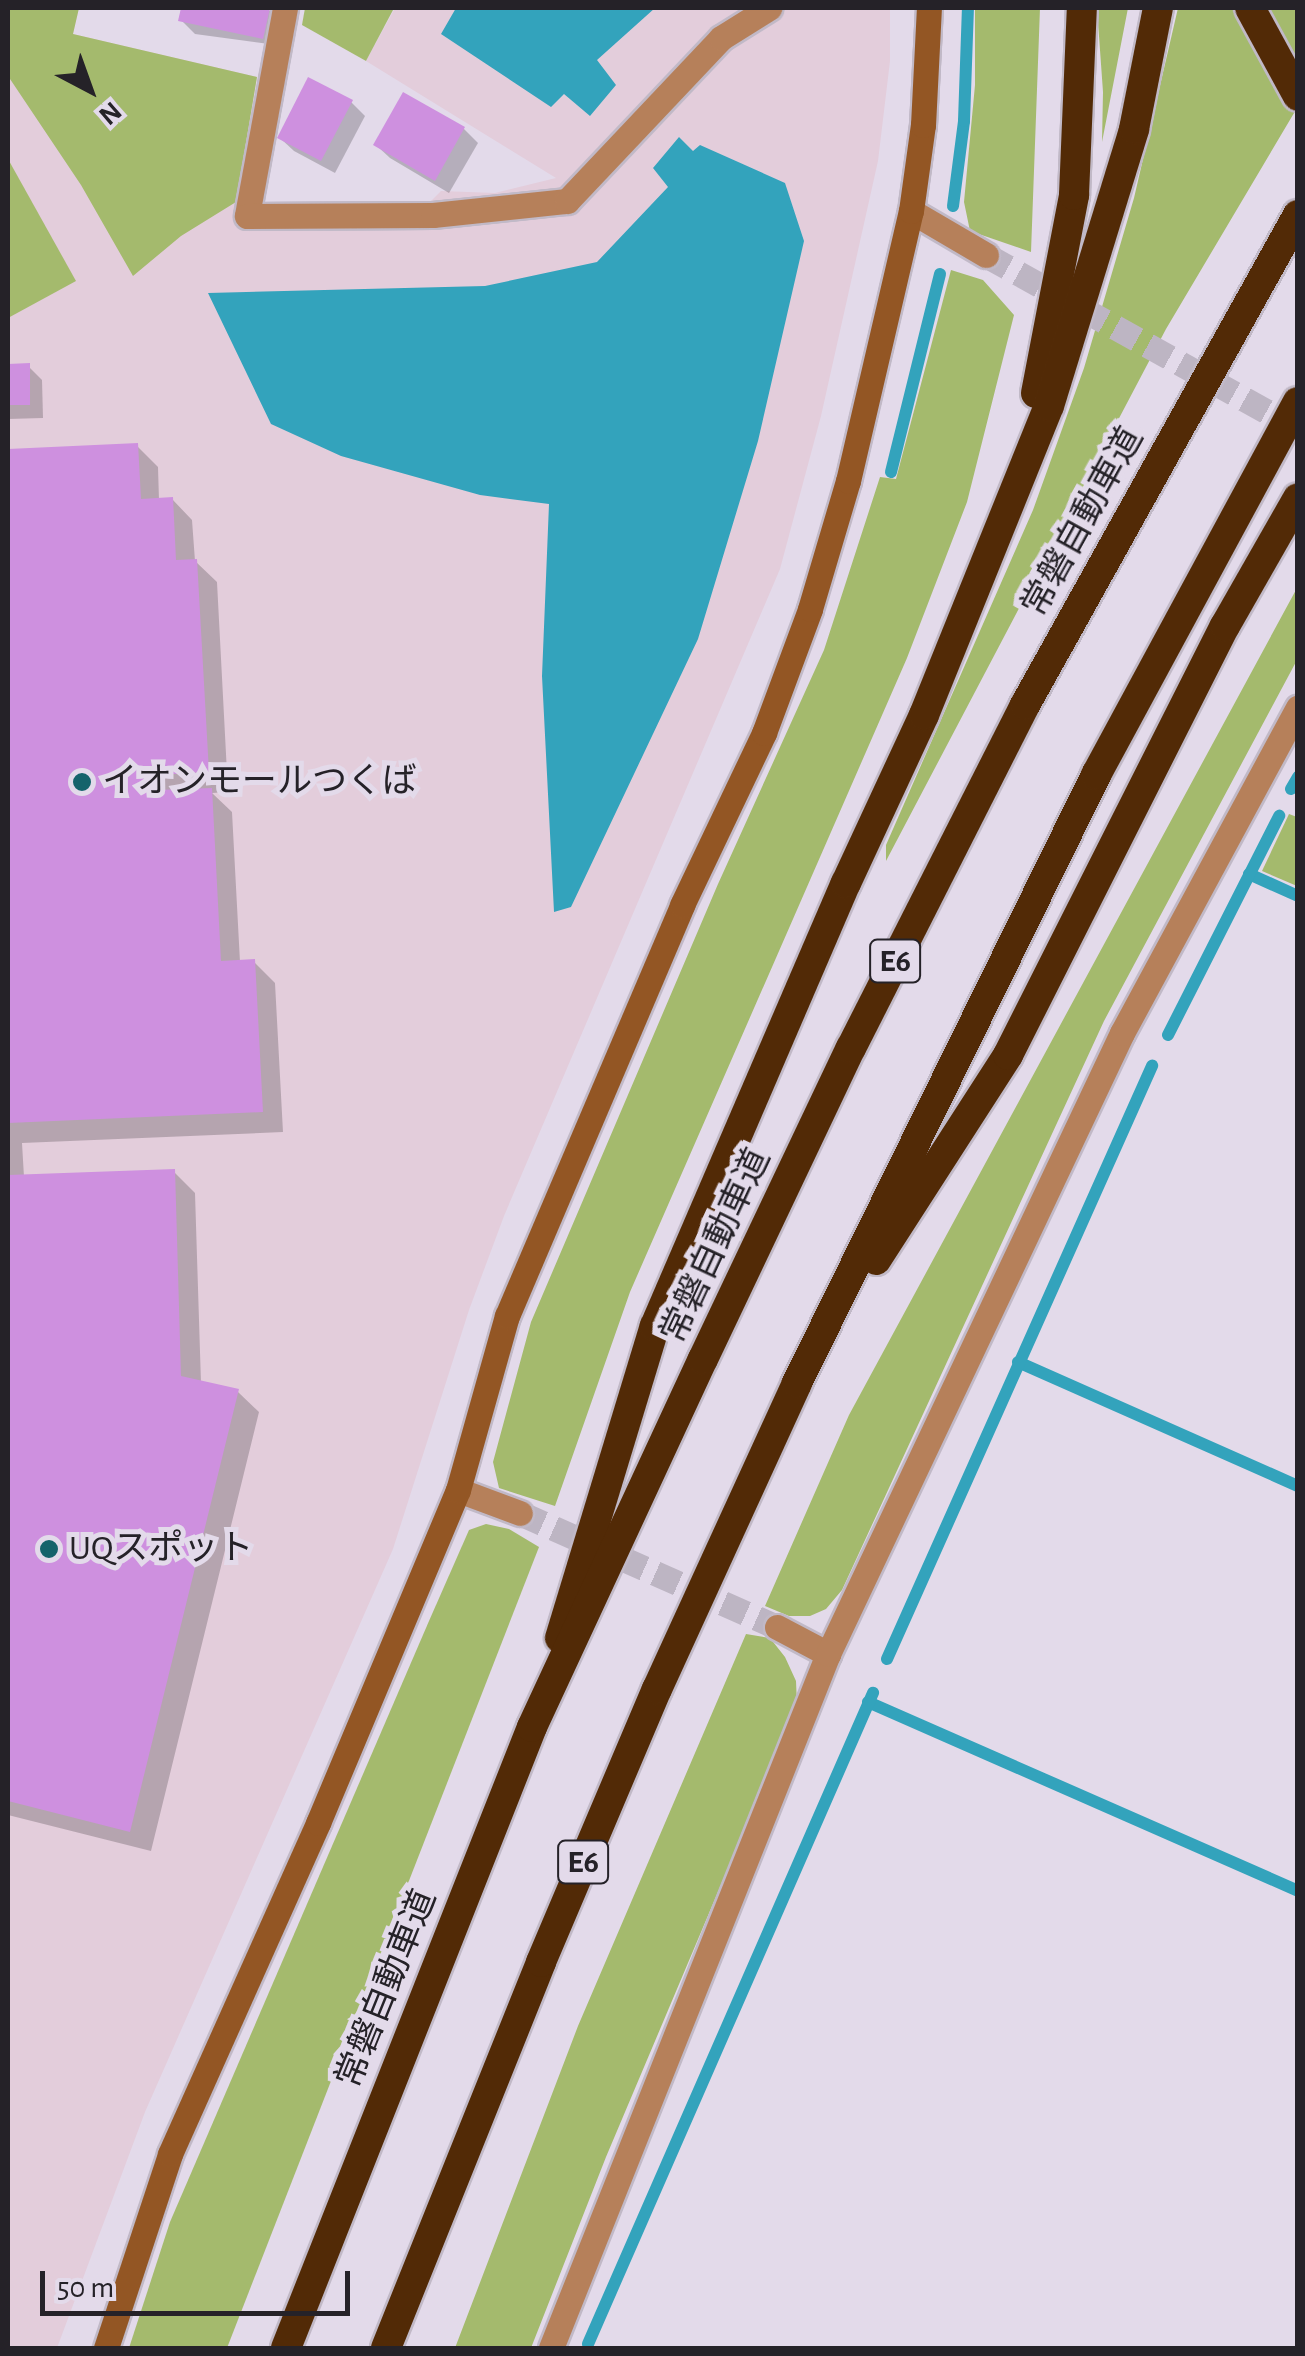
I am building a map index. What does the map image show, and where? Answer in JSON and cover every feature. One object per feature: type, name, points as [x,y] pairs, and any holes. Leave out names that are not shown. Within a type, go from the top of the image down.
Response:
[{"type":"highway","points":[[1010,503],[1074,194],[1082,8]]},
{"type":"highway","points":[[532,1727],[655,1326],[846,883],[924,715],[1060,374],[1134,129],[1158,8]]},
{"type":"highway","points":[[1250,8],[1298,96]]},
{"type":"highway","name":"常磐自動車道","points":[[286,2348],[532,1727],[860,1031],[1025,705],[1298,215]]},
{"type":"highway","name":"E6","points":[[386,2348],[626,1762],[798,1383],[1096,775],[1298,402]]},
{"type":"highway","points":[[798,1383],[1008,1055],[1225,626],[1298,498]]},
{"type":"street","points":[[284,8],[247,216],[433,215],[567,200],[721,38],[769,8]]},
{"type":"street","points":[[106,2348],[170,2154],[318,1823],[458,1490],[514,1299],[682,905],[764,733],[810,609],[848,481],[911,210],[923,124],[928,8]]},
{"type":"street","points":[[911,210],[986,254]]},
{"type":"street","points":[[551,2348],[828,1654],[1122,1034],[1298,708]]},
{"type":"street","points":[[458,1490],[520,1513]]},
{"type":"street","points":[[776,1627],[828,1654]]},
{"type":"shaded area","points":[[8,8],[79,8],[73,34],[257,77],[237,202],[430,202],[441,191],[495,193],[556,178],[366,61],[395,8],[890,8],[890,61],[878,161],[821,416],[780,569],[504,1216],[469,1310],[393,1549],[145,2112],[57,2348],[8,2348]]},
{"type":"green space","points":[[8,8],[79,8],[73,34],[257,77],[236,202],[181,236],[133,276],[81,185],[8,76]]},
{"type":"green space","points":[[305,8],[393,10],[366,61],[302,25]]},
{"type":"green space","points":[[975,8],[1040,8],[1031,252],[970,231],[964,202],[975,85]]},
{"type":"green space","points":[[1097,8],[1128,8],[1102,142],[1103,92]]},
{"type":"green space","points":[[1178,8],[1297,8],[1297,108],[1166,329],[886,861],[886,845],[1033,510],[1084,368],[1134,198]]},
{"type":"green space","points":[[8,159],[76,281],[8,318]]},
{"type":"green space","points":[[951,270],[983,280],[1014,315],[967,502],[907,658],[630,1292],[555,1506],[499,1488],[493,1462],[531,1322],[718,884],[824,650],[880,477],[896,479]]},
{"type":"green space","points":[[1297,588],[1297,660],[1104,1021],[842,1590],[826,1609],[810,1616],[789,1616],[765,1606],[849,1415]]},
{"type":"green space","points":[[1289,814],[1297,817],[1297,886],[1262,871]]},
{"type":"green space","points":[[486,1524],[509,1529],[539,1547],[227,2348],[129,2348],[170,2222],[429,1621],[469,1530]]},
{"type":"green space","points":[[746,1634],[770,1638],[785,1657],[796,1681],[797,1705],[606,2157],[531,2348],[455,2348],[578,2026]]},
{"type":"water","points":[[456,8],[655,8],[597,60],[616,85],[590,116],[564,94],[551,107],[441,34]]},
{"type":"water","points":[[679,137],[693,151],[700,145],[785,183],[804,241],[758,441],[698,639],[571,907],[554,912],[542,676],[549,504],[480,495],[341,456],[271,424],[208,293],[485,286],[597,262],[668,187],[653,168]]},
{"type":"building","points":[[181,8],[270,8],[263,39],[178,21]]},
{"type":"building","points":[[308,77],[353,100],[321,161],[277,138]]},
{"type":"building","points":[[403,92],[465,127],[435,181],[373,145]]},
{"type":"building","points":[[30,363],[30,405],[8,405],[8,364]]},
{"type":"building","name":"イオンモールつくば","points":[[138,443],[141,499],[173,497],[176,560],[197,559],[209,772],[156,775],[157,790],[212,788],[221,961],[255,959],[263,1112],[8,1123],[8,449]]},
{"type":"building","points":[[175,1169],[181,1376],[239,1389],[130,1832],[8,1801],[8,1175]]},
{"type":"waterway","points":[[953,206],[964,121],[968,8]]},
{"type":"waterway","points":[[891,472],[940,274]]},
{"type":"waterway","points":[[1291,789],[1298,777]]},
{"type":"waterway","points":[[1168,1035],[1279,816]]},
{"type":"waterway","points":[[1249,874],[1298,896]]},
{"type":"waterway","points":[[887,1659],[1152,1066]]},
{"type":"waterway","points":[[1018,1362],[1298,1486]]},
{"type":"waterway","points":[[588,2344],[873,1693]]},
{"type":"waterway","points":[[868,1702],[1298,1891]]},
{"type":"tunnel","points":[[986,255],[1298,429]]},
{"type":"tunnel","points":[[520,1513],[777,1627]]},
{"type":"place","name":"イオンモールつくば","points":[[82,782]]},
{"type":"place","name":"UQスポット","points":[[49,1549]]}]
